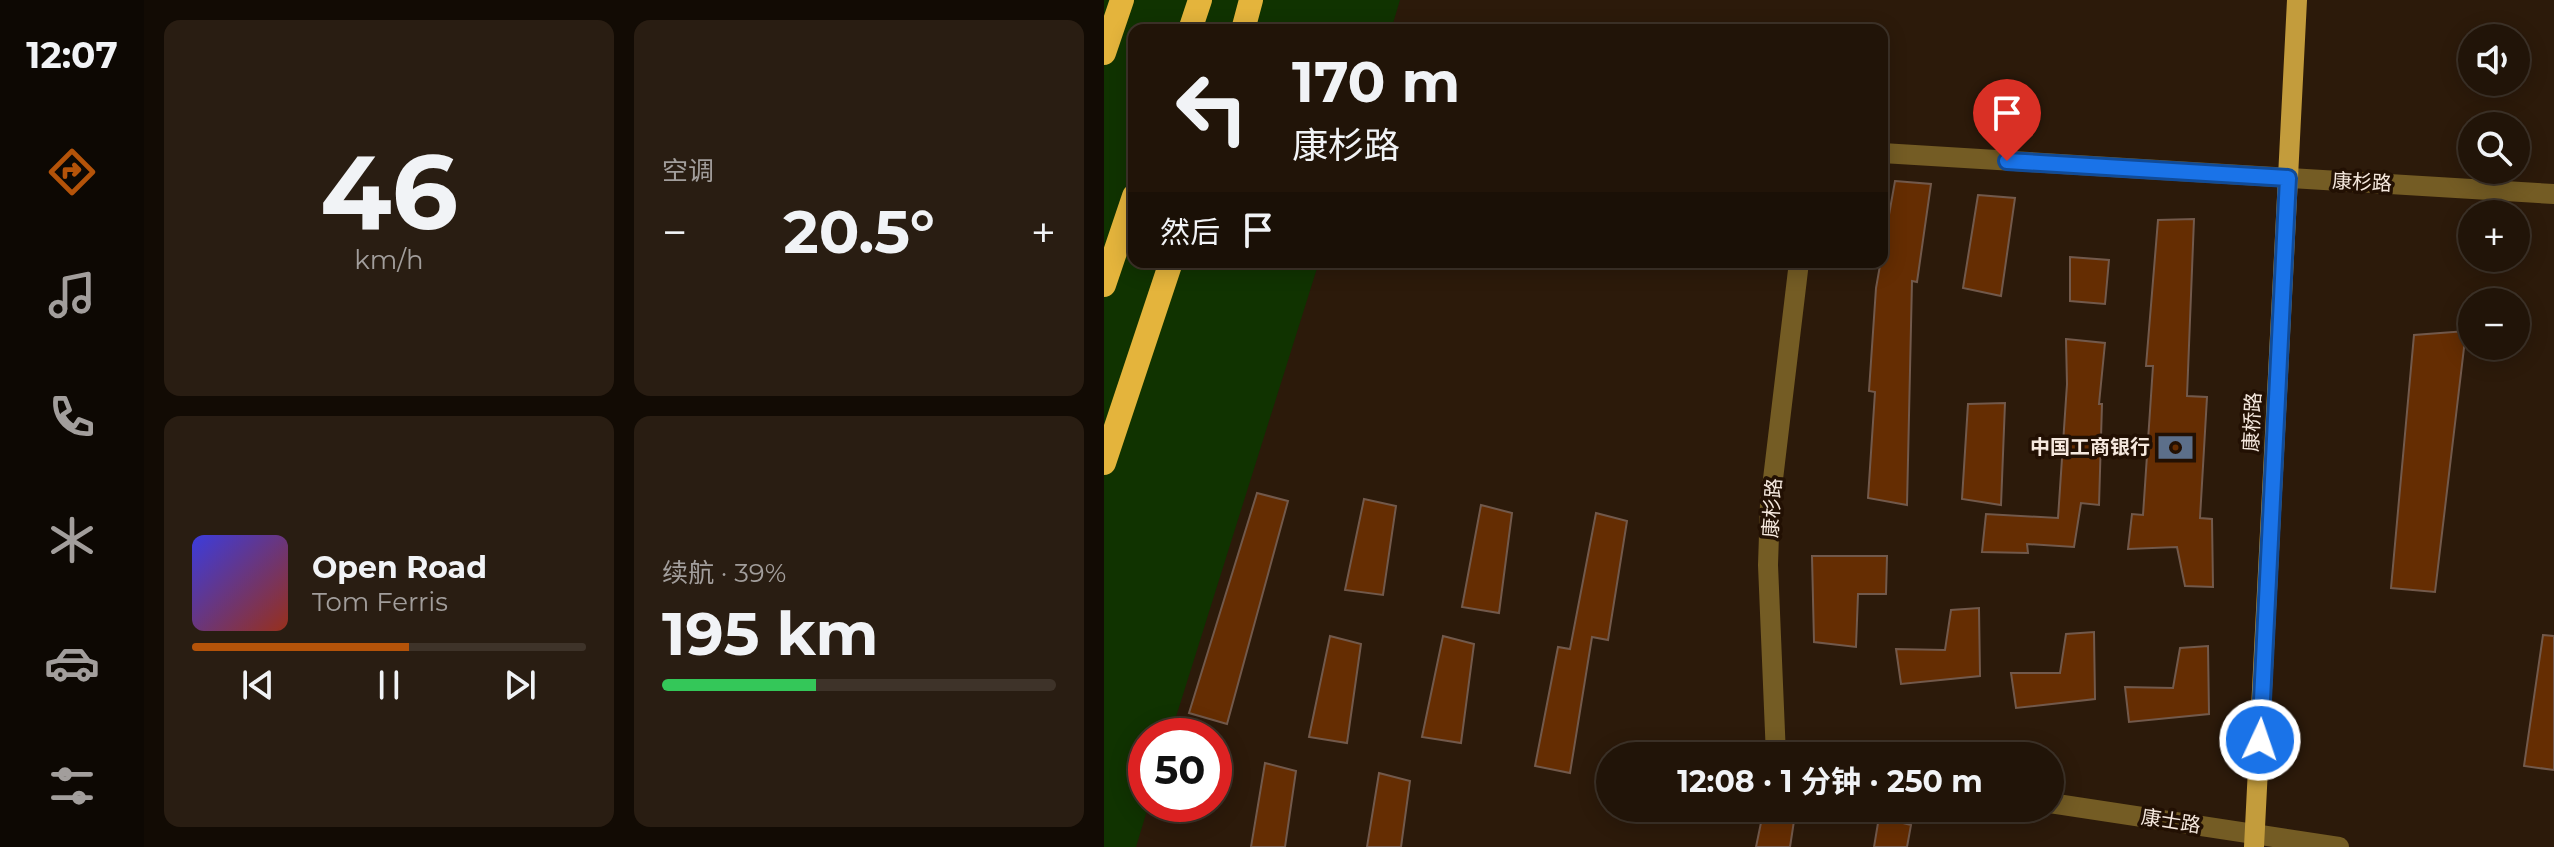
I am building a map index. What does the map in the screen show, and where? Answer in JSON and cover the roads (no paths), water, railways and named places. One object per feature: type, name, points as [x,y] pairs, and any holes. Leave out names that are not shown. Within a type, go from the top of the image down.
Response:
[{"type":"highway","points":[[1104,53],[1122,0]]},
{"type":"highway","points":[[1192,24],[1200,0]]},
{"type":"highway","points":[[1245,24],[1251,0]]},
{"type":"highway","points":[[1104,285],[1128,214]]},
{"type":"highway","points":[[1104,463],[1169,268]]},
{"type":"main road","name":"康桥路","points":[[2255,840],[2297,0]]},
{"type":"street","name":"康杉路","points":[[1888,153],[2554,194]]},
{"type":"street","name":"康杉路","points":[[1775,742],[1768,565],[1770,504],[1798,268]]},
{"type":"street","name":"康士路","points":[[2064,806],[2255,840],[2339,847]]},
{"type":"place","name":"中国工商银行","points":[[2176,447]]}]
